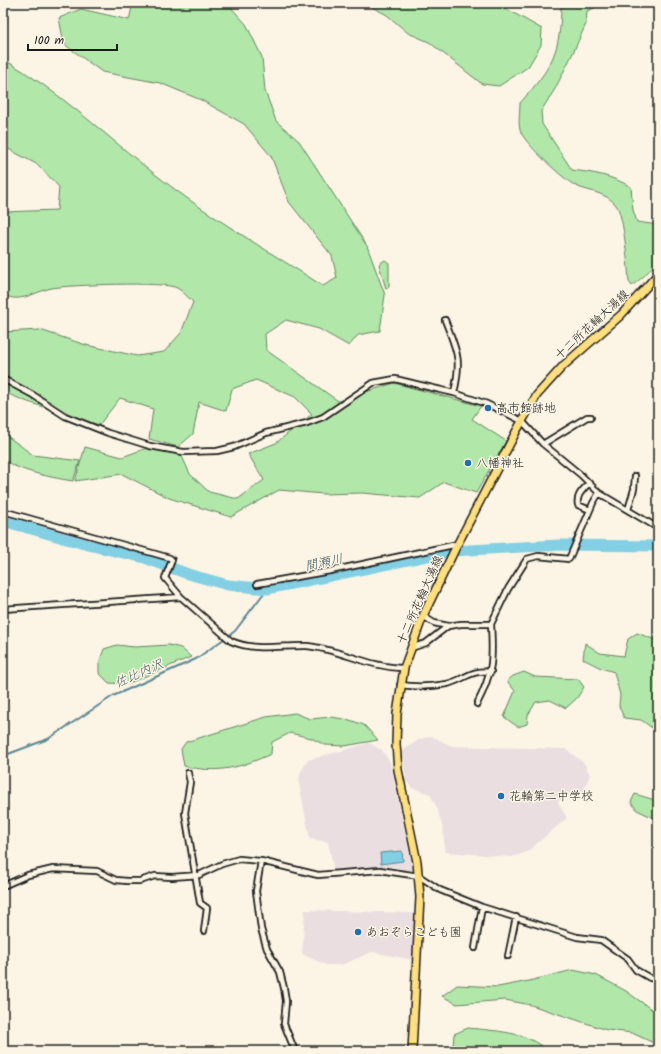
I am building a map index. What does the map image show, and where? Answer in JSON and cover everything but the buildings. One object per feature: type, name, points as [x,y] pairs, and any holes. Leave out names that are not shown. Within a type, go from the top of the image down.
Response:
[{"type":"main road","name":"十二所花輪大湯線","points":[[412,1051],[420,897],[419,876],[410,823],[398,770],[396,744],[400,685],[410,648],[422,616],[457,545],[522,421],[547,383],[582,348],[621,315],[658,274]]},
{"type":"street","points":[[445,320],[455,344],[458,357],[459,371],[454,393]]},
{"type":"street","points":[[3,379],[33,395],[65,416],[108,433],[150,446],[182,452],[217,451],[234,447],[266,433],[307,423],[324,417],[373,383],[395,379],[454,393],[486,404],[522,421],[543,444],[599,493],[658,528]]},
{"type":"street","points":[[543,444],[587,417],[591,417]]},
{"type":"street","points":[[628,510],[634,489],[635,476]]},
{"type":"street","points":[[589,483],[578,495],[577,500],[578,505],[590,510]]},
{"type":"street","points":[[477,704],[488,683],[490,672],[493,648],[491,624],[508,589],[527,559],[538,556],[569,559],[599,493]]},
{"type":"street","points":[[3,511],[172,560],[165,578],[181,597],[231,641],[249,647],[308,646],[383,666],[404,668]]},
{"type":"street","points":[[257,584],[330,571],[457,545]]},
{"type":"street","points":[[3,610],[181,597]]},
{"type":"street","points":[[422,616],[434,623],[448,626],[491,624]]},
{"type":"street","points":[[410,648],[426,643],[448,626]]},
{"type":"street","points":[[400,685],[430,686],[448,684],[480,670],[490,672]]},
{"type":"street","points":[[188,773],[190,782],[185,813],[200,903],[206,908],[204,931]]},
{"type":"street","points":[[3,886],[28,875],[53,869],[97,871],[116,880],[140,881],[155,876],[172,877],[195,875],[239,859],[261,861],[318,875],[380,870],[419,876],[440,890],[482,907],[577,937],[601,940],[628,959],[636,970],[650,978],[658,979]]},
{"type":"street","points":[[261,861],[256,891],[261,929],[267,949],[280,972],[286,1001],[284,1024],[295,1051]]},
{"type":"street","points":[[475,948],[482,907]]},
{"type":"street","points":[[508,956],[516,917]]},
{"type":"shaded area","name":"花輪第二中学校","points":[[431,736],[452,746],[566,749],[585,764],[590,775],[582,794],[561,799],[558,802],[567,818],[527,852],[512,857],[445,852],[443,829],[437,808],[430,794],[412,788],[406,781],[402,751],[420,739]]},
{"type":"shaded area","points":[[369,743],[382,750],[390,762],[413,871],[394,867],[334,871],[328,842],[310,839],[299,784],[300,773],[308,760]]},
{"type":"shaded area","name":"あおぞらこども園","points":[[305,910],[414,913],[413,960],[372,952],[341,965],[326,965],[302,954]]},
{"type":"green space","points":[[133,3],[227,3],[246,24],[262,57],[265,91],[276,121],[299,141],[367,246],[385,295],[380,331],[358,335],[349,346],[319,329],[286,320],[265,334],[266,350],[338,401],[394,383],[481,406],[472,419],[506,441],[476,493],[444,482],[420,498],[362,493],[323,494],[279,490],[231,517],[169,498],[122,474],[75,481],[85,447],[122,457],[147,448],[181,454],[190,474],[209,492],[238,499],[264,480],[248,454],[276,443],[312,414],[295,397],[256,380],[232,389],[226,411],[199,402],[193,434],[178,447],[149,439],[153,409],[120,398],[99,425],[28,402],[3,392],[3,332],[40,330],[86,345],[137,356],[164,352],[181,333],[193,302],[177,288],[137,284],[52,288],[21,298],[9,297],[3,294],[3,212],[57,210],[59,187],[38,165],[3,146],[3,59],[23,71],[62,99],[156,175],[217,219],[323,286],[337,278],[332,256],[289,202],[271,156],[244,124],[201,100],[160,83],[102,72],[64,44],[59,18],[81,9],[129,20]]},
{"type":"green space","points":[[371,3],[496,3],[542,29],[541,45],[528,67],[499,86],[482,84],[429,42],[408,33],[387,15],[372,7]]},
{"type":"green space","points":[[561,3],[606,3],[587,11],[586,24],[572,55],[555,89],[541,111],[542,124],[572,170],[602,175],[631,187],[633,210],[637,222],[658,225],[658,261],[632,286],[629,282],[621,219],[616,205],[607,197],[576,186],[563,177],[528,143],[520,130],[520,103],[547,69],[556,47],[561,20]]},
{"type":"green space","points":[[385,260],[389,263],[389,287],[386,289],[379,264]]},
{"type":"green space","points":[[3,433],[33,455],[80,461],[73,481],[25,470],[8,462],[4,458],[3,453]]},
{"type":"green space","points":[[637,633],[658,641],[658,732],[641,720],[624,718],[619,706],[620,695],[614,672],[601,668],[583,659],[585,643],[600,653],[624,656],[628,639]]},
{"type":"green space","points":[[117,645],[135,647],[169,645],[181,648],[191,657],[127,684],[109,683],[99,673],[99,663],[104,649]]},
{"type":"green space","points":[[524,672],[535,677],[578,679],[584,687],[577,698],[566,708],[550,700],[536,702],[528,715],[527,724],[518,727],[504,717],[515,691],[507,681],[513,676]]},
{"type":"green space","points":[[295,713],[310,719],[331,717],[350,720],[364,725],[378,740],[345,746],[325,745],[311,738],[290,733],[272,742],[271,754],[249,763],[218,769],[184,766],[181,749],[186,742],[266,717]]},
{"type":"green space","points":[[635,794],[658,801],[658,820],[637,810],[631,802]]},
{"type":"green space","points":[[573,970],[596,975],[626,991],[658,1014],[658,1045],[632,1033],[607,1030],[531,1005],[505,1000],[457,1004],[442,996],[457,985],[498,987]]},
{"type":"green space","points":[[468,1028],[510,1033],[530,1039],[547,1051],[487,1051],[453,1045],[454,1034]]},
{"type":"water","points":[[402,851],[403,861],[381,864],[380,853]]},
{"type":"waterway","name":"間瀬川","points":[[3,521],[88,545],[145,558],[188,574],[228,585],[267,589],[451,551],[559,545],[658,546]]},
{"type":"waterway","name":"佐比内沢","points":[[3,756],[48,739],[113,696],[196,659],[235,631],[267,589]]},
{"type":"place","name":"高市館跡地","points":[[488,408]]},
{"type":"place","name":"八幡神社","points":[[468,463]]},
{"type":"place","name":"花輪第二中学校","points":[[501,796]]},
{"type":"place","name":"あおぞらこども園","points":[[358,932]]}]
